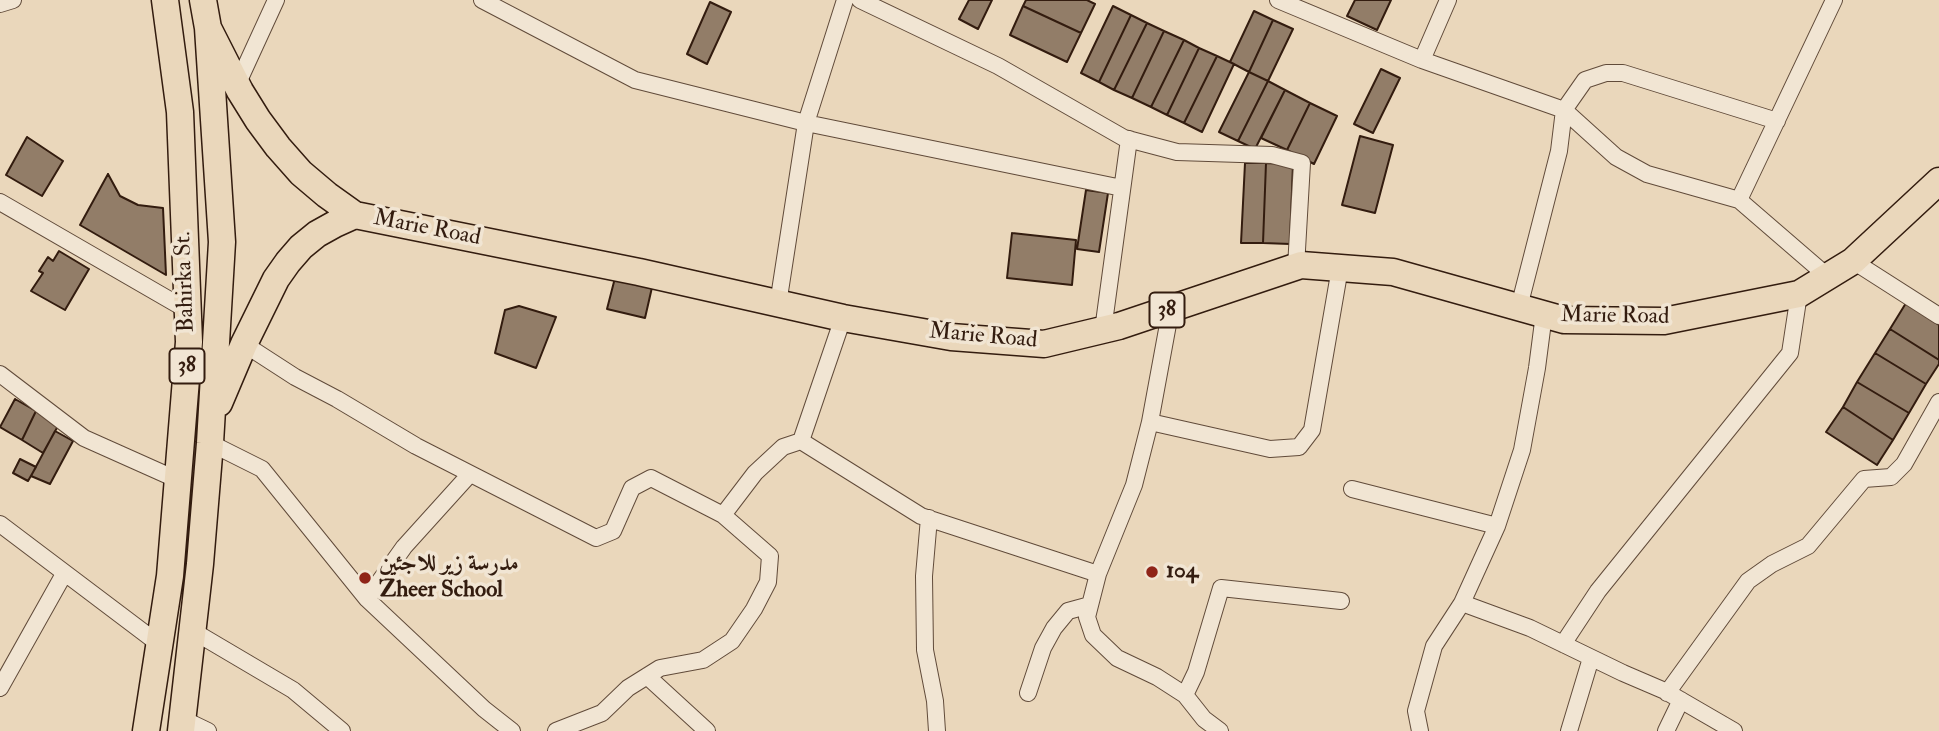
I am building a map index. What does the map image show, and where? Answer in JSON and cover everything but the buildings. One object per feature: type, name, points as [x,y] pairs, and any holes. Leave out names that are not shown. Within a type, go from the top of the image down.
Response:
[{"type":"main road","name":"Bahirka St.","points":[[146,731],[170,576],[188,342],[180,112],[165,0]]},
{"type":"main road","name":"Bahirka St.","points":[[182,725],[211,432],[222,242],[208,28],[203,0]]},
{"type":"main road","name":"38","points":[[208,28],[237,85],[278,147],[302,173],[355,215],[317,234],[301,247],[276,279],[244,344],[211,432]]},
{"type":"main road","name":"Marie Road","points":[[355,215],[626,269],[843,318],[951,337],[1044,344],[1103,330],[1301,265],[1393,272],[1564,320],[1664,321],[1799,294],[1853,261],[1939,181]]},
{"type":"street","points":[[0,4],[12,0]]},
{"type":"street","points":[[237,85],[276,0]]},
{"type":"street","points":[[482,0],[635,80],[806,123],[1122,188]]},
{"type":"street","points":[[778,304],[806,123],[845,0]]},
{"type":"street","points":[[859,0],[998,66],[1129,139],[1177,152],[1272,155],[1302,163],[1296,267]]},
{"type":"street","points":[[1278,0],[1422,60],[1564,110],[1616,157],[1647,174],[1739,200],[1828,276]]},
{"type":"street","points":[[1422,60],[1448,0]]},
{"type":"street","points":[[1739,200],[1834,0]]},
{"type":"street","points":[[1420,731],[1416,711],[1434,646],[1462,603],[1497,526],[1522,450],[1536,368],[1531,310],[1564,110],[1585,80],[1623,73],[1777,121]]},
{"type":"street","points":[[1103,330],[1129,139]]},
{"type":"street","points":[[0,202],[187,310]]},
{"type":"street","points":[[1853,261],[1939,316]]},
{"type":"street","points":[[1150,422],[1270,449],[1299,447],[1312,430],[1340,268]]},
{"type":"street","points":[[1563,644],[1598,591],[1790,353],[1799,294]]},
{"type":"street","points":[[1171,308],[1150,422],[1134,485],[1098,574],[1087,617],[1093,635],[1117,658],[1157,677],[1185,695],[1204,719],[1220,731]]},
{"type":"street","points":[[801,441],[843,318]]},
{"type":"street","points":[[244,344],[295,377],[416,446],[596,538],[613,531],[632,488],[651,478],[723,515],[770,556],[768,582],[754,609],[732,641],[703,660],[660,668],[628,688],[602,713],[556,731]]},
{"type":"street","points":[[0,374],[84,438],[178,480]]},
{"type":"street","points":[[1666,731],[1674,696],[1748,581],[1772,564],[1808,546],[1864,479],[1891,477],[1904,464],[1939,402]]},
{"type":"street","points":[[211,432],[262,469],[367,599],[484,709],[512,731]]},
{"type":"street","points":[[801,441],[921,516],[1098,574]]},
{"type":"street","points":[[723,515],[755,473],[783,447],[801,441]]},
{"type":"street","points":[[367,599],[404,547],[470,474]]},
{"type":"street","points":[[1352,489],[1497,526]]},
{"type":"street","points":[[929,518],[924,576],[925,650],[937,731]]},
{"type":"street","points":[[0,524],[159,644]]},
{"type":"street","points":[[0,688],[64,574]]},
{"type":"street","points":[[1185,695],[1196,673],[1221,588],[1341,601]]},
{"type":"street","points":[[1462,603],[1530,628],[1674,696],[1734,731]]},
{"type":"street","points":[[1028,693],[1043,648],[1054,628],[1068,611],[1090,605]]},
{"type":"street","points":[[193,631],[293,690],[342,731]]},
{"type":"street","points":[[1569,731],[1591,658]]},
{"type":"street","points":[[647,676],[707,731]]},
{"type":"street","points":[[182,725],[208,731]]},
{"type":"place","name":"104","points":[[1152,572]]},
{"type":"place","name":"مدرسة زير للاجئين Zheer School","points":[[365,578]]}]
